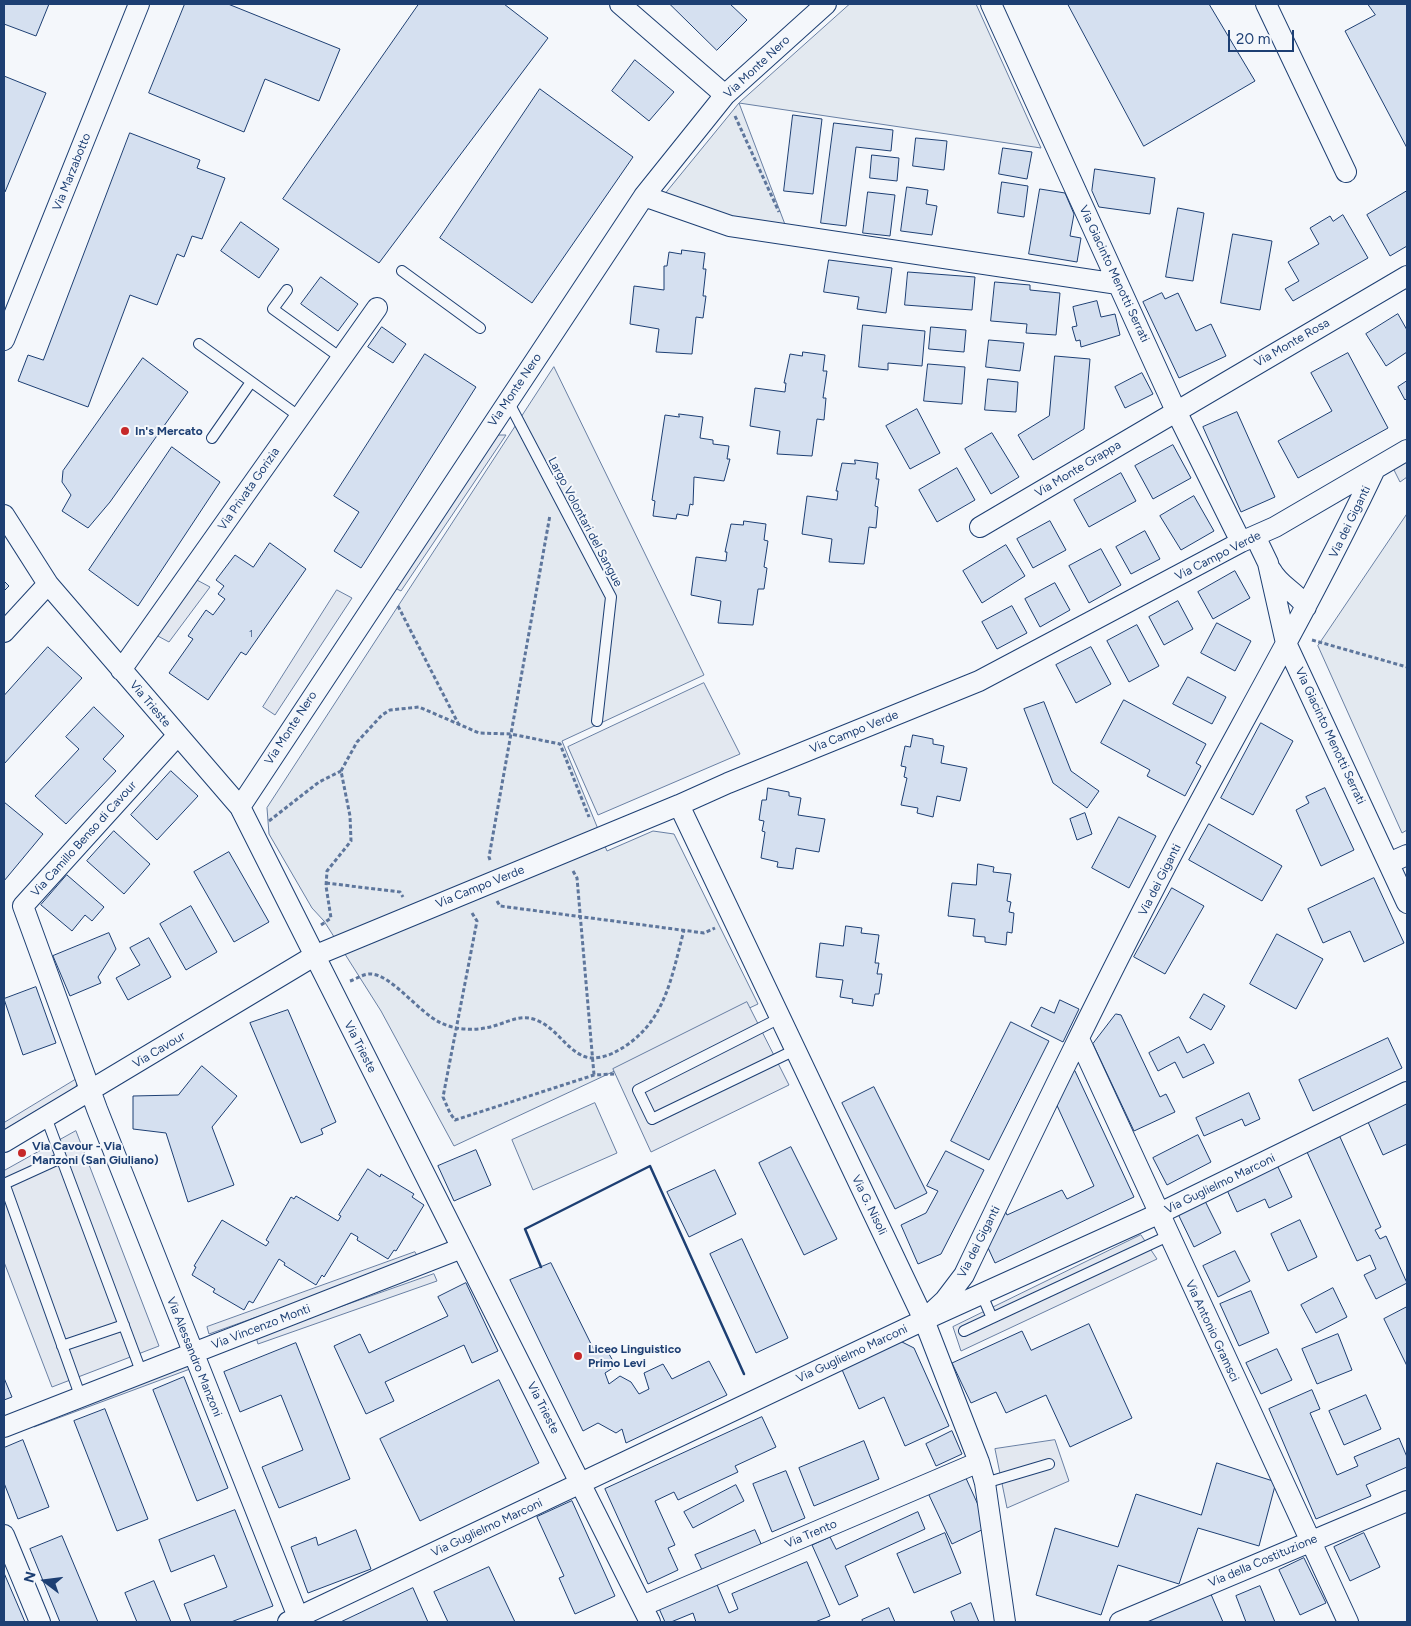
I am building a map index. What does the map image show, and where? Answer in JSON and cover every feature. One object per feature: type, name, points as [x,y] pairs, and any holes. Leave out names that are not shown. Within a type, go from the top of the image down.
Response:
[{"type":"street","name":"Via Marzabotto","points":[[4,340],[139,4]]},
{"type":"street","points":[[621,4],[725,95]]},
{"type":"street","name":"Via Monte Nero","points":[[240,807],[644,196],[725,95],[826,4]]},
{"type":"street","name":"Via Giacinto Menotti Serrati","points":[[991,4],[1176,410],[1248,539],[1268,563],[1283,587],[1300,597],[1306,607]]},
{"type":"street","points":[[1266,4],[1346,172]]},
{"type":"street","points":[[644,196],[730,226],[1118,284]]},
{"type":"street","name":"Via Monte Rosa","points":[[1176,410],[1407,276]]},
{"type":"street","name":"Via Privata Gorizia","points":[[121,670],[377,308]]},
{"type":"street","name":"Via Monte Grappa","points":[[980,528],[1176,410]]},
{"type":"street","points":[[1376,469],[1407,450]]},
{"type":"street","name":"Via Campo Verde","points":[[314,956],[728,783],[979,681],[1376,469]]},
{"type":"street","name":"Via dei Giganti","points":[[924,1320],[945,1300],[964,1275],[1078,1039],[1182,837],[1295,640],[1306,607],[1336,552],[1376,469]]},
{"type":"street","name":"Via Trieste","points":[[4,515],[48,584],[240,807],[646,1614]]},
{"type":"street","name":"Via Giacinto Menotti Serrati","points":[[1268,563],[1295,640],[1407,903]]},
{"type":"street","points":[[4,632],[48,584]]},
{"type":"street","name":"Via Camillo Benso di Cavour","points":[[90,1092],[23,906],[177,736]]},
{"type":"street","name":"Via G. Nisoli","points":[[679,805],[924,1320],[980,1462],[985,1483],[1004,1622]]},
{"type":"street","points":[[1389,863],[1407,854]]},
{"type":"street","name":"Via Cavour","points":[[4,1142],[314,956]]},
{"type":"street","name":"Via Antonio Gramsci","points":[[1078,1039],[1348,1622]]},
{"type":"street","name":"Via Alessandro Manzoni","points":[[90,1092],[295,1621]]},
{"type":"street","name":"Via Guglielmo Marconi","points":[[295,1621],[924,1320],[1158,1214],[1407,1092]]},
{"type":"street","name":"Via Vincenzo Monti","points":[[4,1427],[462,1248]]},
{"type":"street","name":"Via Trento","points":[[646,1614],[980,1462]]},
{"type":"street","name":"Via della Costituzione","points":[[1120,1622],[1407,1501]]},
{"type":"street","points":[[4,1535],[40,1622]]},
{"type":"lane","points":[[402,272],[480,328]]},
{"type":"lane","points":[[287,290],[273,309],[342,358]]},
{"type":"lane","points":[[198,344],[300,417]]},
{"type":"lane","points":[[212,438],[250,382]]},
{"type":"lane","name":"Largo Volontari del Sangue","points":[[508,401],[554,492],[611,597],[597,721]]},
{"type":"lane","points":[[780,1018],[638,1090],[648,1112],[652,1119],[795,1050]]},
{"type":"lane","points":[[46,1117],[142,1374]]},
{"type":"lane","points":[[62,1158],[4,1184],[81,1398]]},
{"type":"lane","points":[[964,1331],[1168,1236]]},
{"type":"lane","points":[[982,1295],[992,1318]]},
{"type":"lane","points":[[62,1346],[124,1325]]},
{"type":"lane","points":[[985,1483],[1049,1464]]},
{"type":"path","points":[[725,95],[790,235]]},
{"type":"path","points":[[554,492],[489,857],[500,906],[704,933],[716,928],[711,920]]},
{"type":"path","points":[[374,602],[386,611],[394,599],[460,725]]},
{"type":"path","points":[[1295,640],[1407,667]]},
{"type":"path","points":[[251,830],[273,819],[319,782],[341,771],[357,742],[382,715],[390,710],[419,707],[480,733],[511,734],[560,744],[589,817]]},
{"type":"path","points":[[304,936],[330,918],[326,882],[327,871],[351,841],[350,816],[341,771]]},
{"type":"path","points":[[563,853],[576,878],[594,1075]]},
{"type":"path","points":[[326,882],[400,892],[412,915]]},
{"type":"path","points":[[463,894],[477,921],[443,1097],[455,1120],[594,1075],[616,1074]]},
{"type":"path","points":[[330,989],[369,973],[381,976],[394,984],[418,1009],[441,1023],[456,1028],[472,1029],[496,1026],[516,1017],[535,1019],[552,1029],[582,1056],[606,1057],[629,1045],[658,1015],[684,930]]},
{"type":"shaded area","points":[[850,4],[976,4],[1041,148],[739,103]]},
{"type":"shaded area","points":[[739,103],[789,235],[659,201]]},
{"type":"shaded area","points":[[554,367],[704,675],[562,741],[607,851],[653,831],[674,834],[758,1004],[454,1146],[381,1011],[324,921],[312,908],[269,834],[267,808]]},
{"type":"shaded area","points":[[494,435],[506,435],[401,591],[393,587]]},
{"type":"shaded area","points":[[1407,458],[1407,477],[1400,482],[1392,466]]},
{"type":"shaded area","points":[[1407,514],[1407,830],[1402,833],[1318,646]]},
{"type":"shaded area","points":[[195,579],[210,587],[169,642],[156,635]]},
{"type":"shaded area","points":[[337,590],[352,598],[275,715],[263,707]]},
{"type":"shaded area","points":[[704,683],[740,754],[598,815],[568,747]]},
{"type":"shaded area","points":[[747,1002],[789,1085],[651,1152],[613,1069]]},
{"type":"shaded area","points":[[78,1078],[76,1087],[4,1130],[4,1123]]},
{"type":"shaded area","points":[[595,1103],[617,1153],[533,1190],[512,1140]]},
{"type":"shaded area","points":[[76,1131],[159,1346],[52,1387],[4,1262],[4,1171]]},
{"type":"shaded area","points":[[1141,1235],[1157,1259],[961,1351],[953,1327]]},
{"type":"shaded area","points":[[415,1252],[419,1259],[209,1334],[207,1327]]},
{"type":"shaded area","points":[[434,1274],[437,1281],[258,1344],[256,1337]]},
{"type":"shaded area","points":[[188,1362],[190,1369],[34,1427],[33,1421]]},
{"type":"shaded area","points":[[1055,1440],[1069,1481],[1007,1508],[995,1449]]},
{"type":"building","points":[[4,4],[49,4],[36,36],[4,24]]},
{"type":"building","points":[[185,4],[228,4],[340,49],[319,101],[265,79],[244,132],[149,93]]},
{"type":"building","points":[[419,4],[504,4],[548,38],[379,263],[283,199]]},
{"type":"building","points":[[670,4],[730,4],[747,20],[717,50]]},
{"type":"building","points":[[1068,4],[1209,4],[1255,81],[1144,146]]},
{"type":"building","points":[[1368,4],[1407,4],[1407,148],[1345,31],[1375,15]]},
{"type":"building","points":[[635,60],[674,92],[649,121],[612,91]]},
{"type":"building","points":[[4,76],[46,93],[5,192],[4,191]]},
{"type":"building","points":[[540,89],[633,157],[532,303],[440,238]]},
{"type":"building","points":[[793,115],[822,119],[813,194],[784,191]]},
{"type":"building","points":[[834,123],[893,130],[891,151],[856,147],[846,226],[821,223]]},
{"type":"building","points":[[130,133],[200,160],[197,168],[225,178],[202,239],[192,236],[184,257],[177,254],[157,305],[130,295],[88,407],[18,381],[28,355],[43,360]]},
{"type":"building","points":[[916,138],[947,141],[944,170],[913,166]]},
{"type":"building","points":[[1003,148],[1032,152],[1027,179],[999,174]]},
{"type":"building","points":[[872,155],[899,158],[897,181],[870,178]]},
{"type":"building","points":[[1095,169],[1155,178],[1150,214],[1099,207],[1092,191]]},
{"type":"building","points":[[1002,182],[1028,186],[1024,217],[998,213]]},
{"type":"building","points":[[907,187],[928,190],[926,204],[937,206],[932,235],[901,231]]},
{"type":"building","points":[[1040,189],[1065,193],[1074,214],[1070,236],[1081,238],[1077,262],[1029,254]]},
{"type":"building","points":[[1407,191],[1407,246],[1390,256],[1367,215]]},
{"type":"building","points":[[868,192],[895,195],[890,236],[863,233]]},
{"type":"building","points":[[1178,208],[1204,213],[1193,281],[1166,277]]},
{"type":"building","points":[[1343,215],[1368,258],[1293,301],[1285,289],[1299,281],[1288,262],[1319,244],[1310,228],[1330,216],[1333,221]]},
{"type":"building","points":[[241,222],[279,249],[259,278],[221,251]]},
{"type":"building","points":[[1233,234],[1272,241],[1260,310],[1221,303]]},
{"type":"building","points":[[682,250],[705,253],[703,269],[706,269],[703,296],[706,296],[703,318],[696,317],[692,354],[656,352],[659,329],[630,324],[634,286],[664,290],[664,266],[667,266],[669,252],[681,254]]},
{"type":"building","points":[[829,260],[892,268],[886,313],[857,309],[859,297],[824,292]]},
{"type":"building","points":[[908,272],[975,277],[972,310],[905,305]]},
{"type":"building","points":[[321,277],[358,304],[338,331],[301,304]]},
{"type":"building","points":[[995,282],[1030,285],[1030,290],[1060,293],[1056,335],[1026,333],[1027,324],[991,321]]},
{"type":"building","points":[[1162,293],[1165,299],[1178,293],[1196,331],[1211,324],[1226,356],[1179,378],[1143,302]]},
{"type":"building","points":[[1097,301],[1101,317],[1115,314],[1120,335],[1081,347],[1080,340],[1076,341],[1072,327],[1077,326],[1073,307]]},
{"type":"building","points":[[1398,314],[1407,330],[1407,352],[1386,366],[1366,334]]},
{"type":"building","points":[[863,325],[925,331],[922,366],[888,363],[888,370],[859,367]]},
{"type":"building","points":[[382,327],[406,344],[393,363],[368,347]]},
{"type":"building","points":[[931,327],[966,330],[964,352],[929,349]]},
{"type":"building","points":[[989,340],[1024,343],[1020,371],[986,367]]},
{"type":"building","points":[[803,352],[825,355],[823,371],[827,371],[823,398],[826,398],[824,420],[817,419],[812,456],[777,454],[780,431],[750,426],[755,388],[785,392],[786,383],[784,383],[790,354],[802,356]]},
{"type":"building","points":[[1348,353],[1388,428],[1298,478],[1278,441],[1332,411],[1311,373]]},
{"type":"building","points":[[425,354],[476,387],[361,568],[334,551],[359,512],[334,496]]},
{"type":"building","points":[[1055,356],[1090,359],[1084,429],[1033,460],[1018,435],[1049,416]]},
{"type":"building","name":"In's Mercato","points":[[143,358],[188,392],[110,502],[88,528],[62,511],[71,495],[62,482],[63,471]]},
{"type":"building","points":[[928,364],[965,367],[962,404],[924,401]]},
{"type":"building","points":[[1142,373],[1153,394],[1125,408],[1115,387]]},
{"type":"building","points":[[988,379],[1018,382],[1016,412],[985,410]]},
{"type":"building","points":[[1407,381],[1407,398],[1405,400],[1398,387]]},
{"type":"building","points":[[917,409],[940,453],[910,469],[886,426]]},
{"type":"building","points":[[1237,412],[1275,497],[1241,512],[1203,427]]},
{"type":"building","points":[[679,414],[703,417],[700,438],[713,440],[713,444],[729,446],[727,459],[730,459],[724,481],[694,477],[693,505],[690,504],[688,516],[677,514],[676,519],[653,516],[655,501],[652,500],[665,415],[679,417]]},
{"type":"building","points":[[992,433],[1019,477],[991,494],[965,449]]},
{"type":"building","points":[[1173,445],[1191,478],[1153,499],[1135,466]]},
{"type":"building","points":[[172,447],[220,482],[138,606],[89,570]]},
{"type":"building","points":[[855,460],[878,463],[876,479],[879,479],[875,506],[878,507],[876,528],[869,527],[864,564],[829,562],[832,539],[802,534],[807,496],[837,500],[838,491],[836,491],[842,463],[855,464]]},
{"type":"building","points":[[957,468],[975,500],[937,522],[919,490]]},
{"type":"building","points":[[1121,473],[1136,501],[1089,527],[1074,500]]},
{"type":"building","points":[[1194,496],[1214,531],[1181,550],[1160,516]]},
{"type":"building","points":[[744,521],[766,524],[764,540],[768,541],[764,567],[767,568],[764,589],[758,589],[753,625],[718,623],[721,601],[691,595],[696,557],[726,561],[727,552],[725,552],[731,524],[743,525]]},
{"type":"building","points":[[1050,521],[1066,550],[1033,568],[1017,539]]},
{"type":"building","points":[[1145,531],[1160,559],[1131,574],[1116,547]]},
{"type":"building","points":[[270,543],[306,569],[246,655],[241,652],[208,700],[169,673],[193,639],[188,636],[206,610],[213,615],[225,599],[218,594],[224,586],[216,580],[235,555],[253,567]]},
{"type":"building","points":[[1006,545],[1025,576],[982,603],[963,571]]},
{"type":"building","points":[[1101,549],[1121,585],[1089,603],[1069,566]]},
{"type":"building","points":[[1235,571],[1250,598],[1213,619],[1198,592]]},
{"type":"building","points":[[4,581],[9,586],[4,591]]},
{"type":"building","points":[[1055,583],[1070,610],[1040,627],[1025,599]]},
{"type":"building","points":[[1178,601],[1193,629],[1164,645],[1149,617]]},
{"type":"building","points":[[1012,606],[1027,633],[997,649],[982,622]]},
{"type":"building","points":[[1217,623],[1251,641],[1235,671],[1201,653]]},
{"type":"building","points":[[1137,625],[1159,666],[1129,682],[1107,641]]},
{"type":"building","points":[[48,647],[82,678],[4,764],[4,696]]},
{"type":"building","points":[[1091,647],[1111,684],[1076,703],[1056,665]]},
{"type":"building","points":[[1188,677],[1226,697],[1212,724],[1173,704]]},
{"type":"building","points":[[1124,700],[1206,744],[1196,763],[1201,766],[1185,796],[1147,776],[1150,770],[1101,743]]},
{"type":"building","points":[[1044,702],[1071,771],[1099,791],[1087,808],[1053,783],[1024,709]]},
{"type":"building","points":[[94,707],[124,736],[103,759],[116,771],[66,824],[35,796],[79,749],[66,737]]},
{"type":"building","points":[[1261,723],[1293,741],[1253,815],[1221,798]]},
{"type":"building","points":[[913,735],[933,739],[933,744],[944,746],[941,763],[967,768],[960,801],[937,796],[933,817],[917,813],[918,808],[901,805],[907,778],[904,777],[906,767],[901,766],[905,746],[910,747]]},
{"type":"building","points":[[171,771],[198,796],[157,840],[131,815]]},
{"type":"building","points":[[768,788],[789,792],[789,796],[801,798],[798,815],[825,819],[819,852],[796,848],[793,869],[777,867],[778,862],[761,858],[765,832],[762,831],[764,821],[759,820],[762,800],[766,800]]},
{"type":"building","points":[[1325,788],[1354,850],[1321,866],[1296,810],[1309,803],[1306,797]]},
{"type":"building","points":[[4,802],[43,834],[4,881]]},
{"type":"building","points":[[1085,813],[1092,834],[1077,840],[1070,819]]},
{"type":"building","points":[[1119,817],[1156,836],[1129,888],[1092,868]]},
{"type":"building","points":[[1209,824],[1282,866],[1262,901],[1189,860]]},
{"type":"building","points":[[114,831],[150,864],[124,894],[87,861]]},
{"type":"building","points":[[229,852],[269,922],[234,942],[194,872]]},
{"type":"building","points":[[978,864],[994,867],[993,872],[1011,874],[1007,901],[1011,902],[1009,912],[1014,913],[1012,933],[1007,932],[1006,945],[985,942],[985,937],[973,936],[975,919],[948,916],[952,883],[976,885]]},
{"type":"building","points":[[67,875],[104,907],[92,921],[85,915],[72,931],[41,905]]},
{"type":"building","points":[[1374,878],[1404,943],[1364,962],[1350,931],[1323,943],[1308,909]]},
{"type":"building","points":[[1172,888],[1204,906],[1165,974],[1134,957]]},
{"type":"building","points":[[191,906],[217,952],[186,970],[160,924]]},
{"type":"building","points":[[846,926],[862,928],[861,933],[879,935],[875,963],[879,963],[877,974],[882,974],[879,994],[875,994],[873,1006],[852,1003],[853,999],[840,997],[843,980],[816,977],[820,943],[843,946]]},
{"type":"building","points":[[109,933],[116,949],[98,977],[101,983],[70,996],[53,956]]},
{"type":"building","points":[[1277,934],[1323,959],[1296,1009],[1250,984]]},
{"type":"building","points":[[149,938],[171,977],[128,1000],[116,978],[140,965],[130,948]]},
{"type":"building","points":[[36,987],[56,1043],[23,1055],[4,999]]},
{"type":"building","points":[[1204,994],[1225,1006],[1211,1030],[1190,1018]]},
{"type":"building","points":[[1060,1000],[1079,1009],[1063,1042],[1031,1026],[1041,1007],[1054,1013]]},
{"type":"building","points":[[288,1010],[336,1122],[321,1129],[323,1134],[301,1143],[250,1023]]},
{"type":"building","points":[[1116,1014],[1121,1015],[1160,1097],[1166,1094],[1175,1112],[1134,1131],[1093,1044]]},
{"type":"building","points":[[1011,1022],[1049,1041],[989,1160],[951,1141]]},
{"type":"building","points":[[1179,1037],[1187,1053],[1204,1044],[1214,1063],[1183,1078],[1175,1062],[1158,1071],[1149,1053]]},
{"type":"building","points":[[1388,1038],[1402,1068],[1313,1111],[1299,1080]]},
{"type":"building","points":[[202,1066],[237,1096],[212,1127],[234,1185],[188,1202],[166,1133],[133,1129],[133,1096],[178,1095]]},
{"type":"building","points":[[1075,1071],[1134,1197],[995,1263],[984,1239],[1002,1204],[1007,1215],[1062,1190],[1067,1199],[1094,1186],[1054,1099],[1065,1075]]},
{"type":"building","points":[[874,1087],[927,1193],[895,1209],[842,1103]]},
{"type":"building","points":[[1249,1093],[1260,1119],[1245,1126],[1242,1119],[1204,1136],[1196,1118]]},
{"type":"building","points":[[1407,1103],[1407,1144],[1383,1155],[1368,1122]]},
{"type":"building","points":[[1198,1135],[1211,1162],[1167,1185],[1153,1158]]},
{"type":"building","points":[[1340,1137],[1381,1227],[1375,1230],[1380,1239],[1386,1236],[1407,1283],[1376,1299],[1364,1275],[1376,1269],[1370,1255],[1357,1261],[1307,1152]]},
{"type":"building","points":[[791,1147],[837,1239],[804,1255],[759,1163]]},
{"type":"building","points":[[476,1150],[491,1185],[454,1201],[438,1166]]},
{"type":"building","points":[[946,1151],[984,1170],[941,1254],[918,1264],[901,1225],[926,1213],[938,1191],[927,1186]]},
{"type":"building","points":[[1278,1167],[1292,1197],[1269,1208],[1265,1199],[1237,1212],[1227,1190]]},
{"type":"building","points":[[368,1169],[380,1177],[381,1174],[414,1194],[412,1197],[424,1205],[396,1251],[394,1250],[388,1259],[357,1240],[358,1237],[351,1233],[324,1277],[322,1275],[316,1285],[284,1265],[285,1263],[279,1259],[253,1303],[249,1301],[244,1310],[213,1292],[215,1289],[192,1275],[196,1267],[194,1266],[222,1220],[266,1246],[269,1242],[266,1240],[291,1197],[294,1199],[296,1196],[338,1221],[341,1216],[339,1215]]},
{"type":"building","points":[[715,1170],[736,1214],[689,1237],[667,1192]]},
{"type":"building","points":[[1205,1201],[1221,1233],[1194,1247],[1178,1214]]},
{"type":"building","points":[[1300,1220],[1317,1257],[1288,1271],[1271,1234]]},
{"type":"building","points":[[742,1239],[788,1338],[756,1353],[710,1254]]},
{"type":"building","points":[[1235,1251],[1250,1281],[1218,1297],[1203,1266]]},
{"type":"building","name":"Liceo Linguistico Primo Levi","points":[[551,1263],[595,1352],[606,1349],[616,1366],[605,1373],[609,1384],[620,1376],[631,1382],[639,1394],[649,1389],[644,1373],[663,1364],[672,1379],[709,1361],[727,1395],[626,1443],[622,1429],[616,1433],[598,1423],[583,1431],[510,1280]]},
{"type":"building","points":[[466,1283],[498,1351],[472,1363],[464,1345],[385,1382],[394,1401],[366,1414],[334,1346],[360,1334],[369,1353],[448,1316],[438,1297]]},
{"type":"building","points":[[1333,1288],[1347,1317],[1316,1333],[1301,1305]]},
{"type":"building","points":[[1251,1291],[1269,1333],[1239,1346],[1220,1304]]},
{"type":"building","points":[[1407,1307],[1407,1366],[1384,1319]]},
{"type":"building","points":[[1089,1324],[1132,1418],[1070,1447],[1046,1395],[1006,1413],[996,1392],[971,1403],[952,1363],[1022,1331],[1031,1350]]},
{"type":"building","points":[[1338,1334],[1352,1370],[1317,1384],[1302,1349]]},
{"type":"building","points":[[896,1339],[914,1348],[949,1426],[905,1446],[884,1397],[859,1409],[840,1365]]},
{"type":"building","points":[[296,1343],[350,1479],[279,1508],[262,1467],[303,1450],[281,1395],[240,1412],[224,1372]]},
{"type":"building","points":[[1277,1349],[1292,1380],[1261,1394],[1246,1363]]},
{"type":"building","points":[[184,1377],[228,1488],[197,1501],[153,1390]]},
{"type":"building","points":[[4,1378],[12,1397],[4,1400]]},
{"type":"building","points":[[499,1380],[539,1463],[420,1521],[380,1439]]},
{"type":"building","points":[[1312,1390],[1320,1409],[1310,1413],[1337,1475],[1358,1466],[1354,1457],[1399,1438],[1407,1457],[1407,1467],[1366,1485],[1371,1496],[1316,1519],[1269,1409]]},
{"type":"building","points":[[1366,1395],[1381,1429],[1344,1445],[1329,1411]]},
{"type":"building","points":[[105,1409],[148,1519],[117,1531],[74,1421]]},
{"type":"building","points":[[762,1417],[776,1447],[735,1466],[738,1472],[678,1500],[674,1492],[655,1501],[675,1545],[668,1548],[678,1570],[648,1584],[605,1489]]},
{"type":"building","points":[[952,1431],[962,1454],[936,1466],[926,1444]]},
{"type":"building","points":[[23,1440],[49,1507],[18,1519],[4,1483],[4,1448]]},
{"type":"building","points":[[864,1441],[879,1479],[814,1506],[799,1468]]},
{"type":"building","points":[[1217,1463],[1276,1482],[1259,1546],[1198,1528],[1179,1584],[1118,1565],[1101,1615],[1036,1595],[1055,1528],[1118,1547],[1136,1494],[1201,1515]]},
{"type":"building","points":[[786,1471],[805,1518],[772,1532],[753,1484]]},
{"type":"building","points":[[965,1476],[988,1527],[952,1544],[928,1493]]},
{"type":"building","points":[[736,1485],[744,1501],[693,1528],[684,1512]]},
{"type":"building","points":[[572,1501],[615,1596],[575,1614],[559,1578],[564,1576],[537,1517]]},
{"type":"building","points":[[235,1510],[273,1606],[231,1622],[191,1622],[184,1604],[227,1587],[214,1555],[171,1572],[159,1540]]},
{"type":"building","points":[[918,1512],[925,1529],[845,1566],[858,1596],[839,1605],[812,1545],[830,1537],[836,1549]]},
{"type":"building","points":[[356,1530],[371,1569],[308,1593],[291,1547],[316,1537],[318,1545]]},
{"type":"building","points":[[755,1530],[762,1546],[702,1570],[695,1555]]},
{"type":"building","points":[[945,1533],[961,1573],[914,1593],[897,1554]]},
{"type":"building","points":[[1364,1533],[1380,1567],[1350,1581],[1334,1547]]},
{"type":"building","points":[[62,1536],[98,1622],[60,1622],[30,1549]]},
{"type":"building","points":[[1304,1558],[1326,1603],[1300,1615],[1279,1570]]},
{"type":"building","points":[[807,1562],[830,1616],[815,1622],[696,1622],[693,1613],[671,1622],[665,1622],[657,1604],[715,1580],[729,1613],[738,1609],[732,1594]]},
{"type":"building","points":[[489,1567],[515,1622],[448,1622],[434,1592]]},
{"type":"building","points":[[4,1573],[25,1622],[4,1622]]},
{"type":"building","points":[[154,1581],[171,1622],[137,1622],[125,1593]]},
{"type":"building","points":[[1260,1586],[1275,1622],[1246,1622],[1236,1596]]},
{"type":"building","points":[[413,1588],[428,1622],[341,1622]]},
{"type":"building","points":[[1210,1592],[1223,1622],[1141,1622]]},
{"type":"building","points":[[971,1603],[979,1622],[955,1622],[951,1612]]},
{"type":"building","points":[[889,1608],[895,1622],[863,1622],[862,1620]]},
{"type":"wall","points":[[541,1267],[525,1229],[650,1166],[744,1374]]},
{"type":"place","name":"In's Mercato","points":[[125,431]]},
{"type":"place","name":"Via Cavour - Via Manzoni (San Giuliano)","points":[[22,1153]]},
{"type":"place","name":"Liceo Linguistico Primo Levi","points":[[578,1356]]}]
